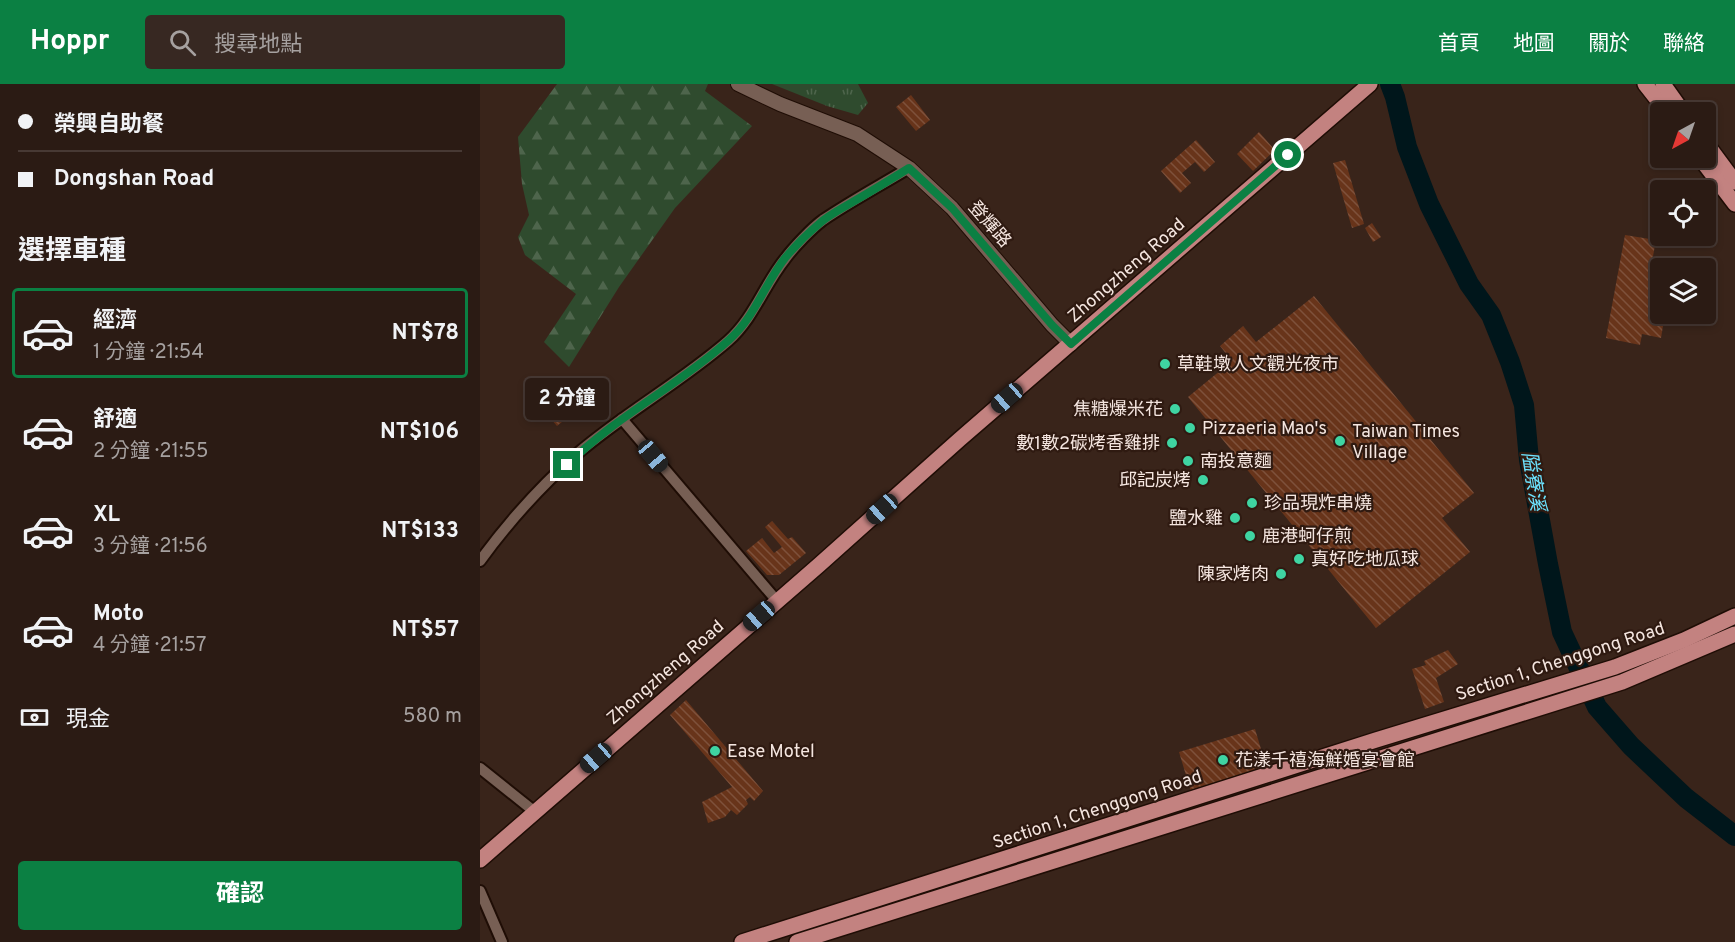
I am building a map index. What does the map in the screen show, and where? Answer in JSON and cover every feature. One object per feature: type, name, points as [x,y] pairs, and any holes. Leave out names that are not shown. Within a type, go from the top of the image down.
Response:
[{"type":"main road","name":"Zhongzheng Road","points":[[480,860],[952,446],[1370,84]]},
{"type":"main road","points":[[1645,84],[1658,102]]},
{"type":"main road","points":[[1663,84],[1676,102]]},
{"type":"main road","points":[[1716,160],[1733,190]]},
{"type":"main road","points":[[1710,168],[1733,190]]},
{"type":"main road","name":"Section 1, Chenggong Road","points":[[742,942],[1615,667],[1684,640],[1735,616]]},
{"type":"main road","name":"Section 1, Chenggong Road","points":[[797,942],[1622,682],[1735,634]]},
{"type":"street","name":"登輝路","points":[[738,84],[780,104],[857,134],[909,168],[952,208],[1071,344]]},
{"type":"street","points":[[480,561],[498,535],[524,505],[578,453],[622,419],[680,380],[736,333],[758,304],[768,283],[785,258],[821,222],[909,168]]},
{"type":"street","points":[[622,419],[777,601]]},
{"type":"street","points":[[480,768],[535,812]]},
{"type":"street","points":[[480,891],[502,942]]},
{"type":"green space","points":[[557,84],[708,84],[705,91],[752,126],[675,208],[619,287],[569,367],[544,342],[576,294],[525,255],[518,237],[529,215],[522,184],[518,137]]},
{"type":"green space","points":[[772,84],[858,84],[868,103],[858,115],[827,106]]},
{"type":"building","points":[[911,95],[930,120],[916,131],[896,107]]},
{"type":"building","points":[[1259,132],[1275,150],[1253,171],[1237,154]]},
{"type":"building","points":[[1196,140],[1215,162],[1204,172],[1195,162],[1182,173],[1191,183],[1180,193],[1161,171]]},
{"type":"building","points":[[1345,160],[1364,224],[1352,228],[1333,163]]},
{"type":"building","points":[[1372,223],[1381,237],[1373,242],[1365,228]]},
{"type":"building","points":[[1625,235],[1650,239],[1650,246],[1655,246],[1653,258],[1650,258],[1650,324],[1663,324],[1661,338],[1642,334],[1640,345],[1606,338]]},
{"type":"building","points":[[1314,296],[1474,493],[1442,518],[1470,552],[1376,628],[1188,397],[1232,361],[1220,346],[1243,326],[1256,342]]},
{"type":"building","points":[[556,391],[574,412],[557,426],[539,405]]},
{"type":"building","points":[[772,521],[788,539],[792,537],[806,553],[779,575],[767,575],[746,551],[762,538],[774,553],[782,547],[765,527]]},
{"type":"building","points":[[1448,650],[1458,664],[1436,678],[1444,702],[1425,709],[1412,669],[1426,665],[1424,661]]},
{"type":"building","name":"Ease Motel","points":[[686,700],[763,791],[754,801],[750,797],[746,800],[748,804],[737,815],[731,810],[725,817],[708,823],[702,802],[732,787],[670,715]]},
{"type":"building","name":"花漾千禧海鮮婚宴會館","points":[[1255,729],[1267,769],[1191,792],[1179,752]]},
{"type":"waterway","name":"隘寮溪","points":[[1390,84],[1407,147],[1429,204],[1469,284],[1491,315],[1524,405],[1529,460],[1562,632],[1597,707],[1631,746],[1686,798],[1735,836]]},
{"type":"place","name":"草鞋墩人文觀光夜市","points":[[1165,364]]},
{"type":"place","name":"焦糖爆米花","points":[[1175,409]]},
{"type":"place","name":"Pizzaeria Mao's","points":[[1190,428]]},
{"type":"place","name":"Taiwan Times Village","points":[[1340,441]]},
{"type":"place","name":"數1數2碳烤香雞排","points":[[1172,443]]},
{"type":"place","name":"南投意麵","points":[[1188,461]]},
{"type":"place","name":"邱記炭烤","points":[[1203,480]]},
{"type":"place","name":"珍品現炸串燒","points":[[1252,503]]},
{"type":"place","name":"鹽水雞","points":[[1235,518]]},
{"type":"place","name":"鹿港蚵仔煎","points":[[1250,536]]},
{"type":"place","name":"真好吃地瓜球","points":[[1299,559]]},
{"type":"place","name":"陳家烤肉","points":[[1281,574]]},
{"type":"place","name":"Ease Motel","points":[[715,751]]},
{"type":"place","name":"花漾千禧海鮮婚宴會館","points":[[1223,760]]},
{"type":"route","points":[[567,465],[578,453],[622,419],[680,380],[729,340],[743,326],[785,258],[821,222],[909,168],[952,208],[1071,344],[1288,155]]}]
